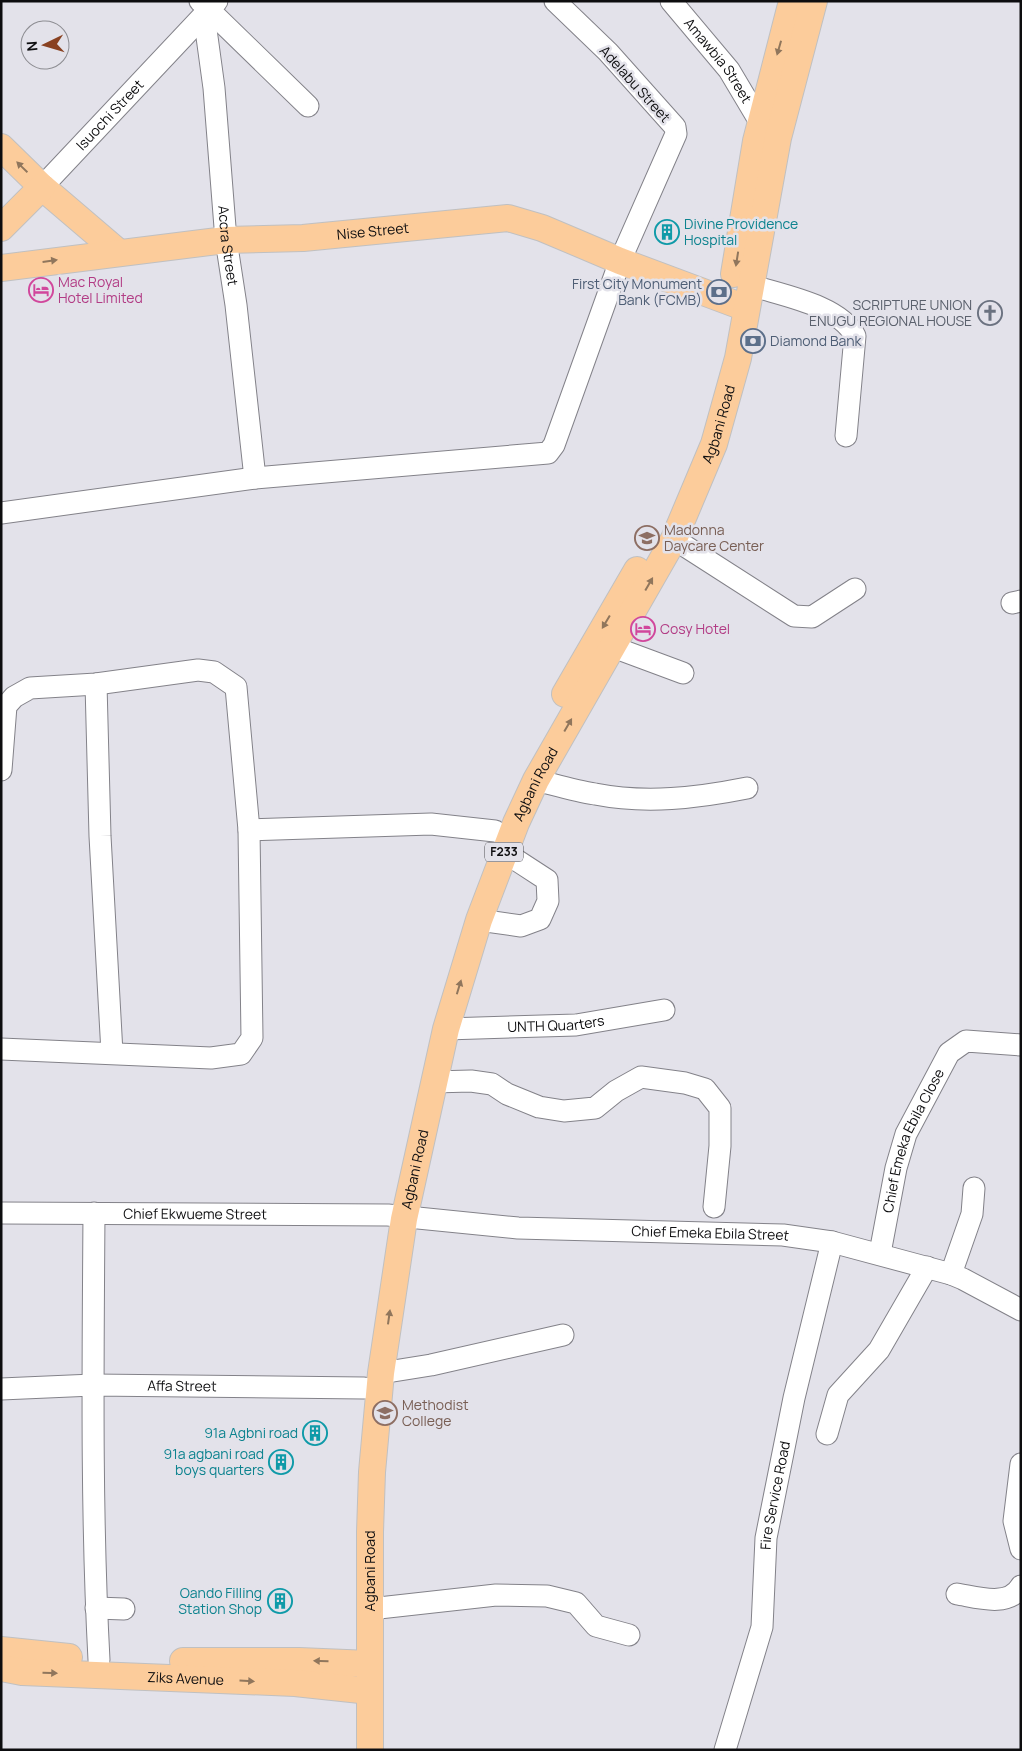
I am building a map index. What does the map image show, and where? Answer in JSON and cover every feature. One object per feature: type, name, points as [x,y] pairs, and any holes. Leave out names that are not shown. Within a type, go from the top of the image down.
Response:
[{"type":"main road","name":"Agbani Road","points":[[396,1217],[433,1011],[459,925],[500,842],[674,540],[694,496],[727,403],[738,358],[742,298],[792,1]]},
{"type":"main road","name":"Agbani Road","points":[[769,130],[814,1]]},
{"type":"main road","points":[[1,147],[42,187],[118,252]]},
{"type":"main road","name":"Isuochi Street","points":[[1,228],[42,187]]},
{"type":"main road","name":"Nise Street","points":[[1,268],[226,240],[303,238],[508,218],[542,228],[620,261],[742,298]]},
{"type":"main road","name":"Agbani Road","points":[[362,1663],[370,1609],[375,1290],[446,1029],[521,775],[595,640],[652,544],[673,501],[714,391],[742,298]]},
{"type":"main road","name":"Agbani Road","points":[[355,1750],[362,1663],[354,1524],[373,1380]]},
{"type":"main road","name":"Ziks Avenue","points":[[1,1650],[99,1660],[362,1663]]},
{"type":"main road","name":"Ziks Avenue","points":[[1,1668],[22,1672],[295,1683],[361,1690]]},
{"type":"main road","name":"Agbani Road","points":[[361,1690],[370,1750]]},
{"type":"street","name":"Adelabu Street","points":[[555,1],[608,52],[675,128],[676,134],[620,261]]},
{"type":"street","name":"Amawbia Street","points":[[672,1],[730,70],[769,130]]},
{"type":"street","points":[[208,7],[308,106]]},
{"type":"street","name":"Isuochi Street","points":[[42,187],[208,7]]},
{"type":"street","name":"Accra Street","points":[[208,7],[226,240],[236,305],[254,478]]},
{"type":"street","points":[[1,513],[254,478],[548,453],[554,444],[620,261]]},
{"type":"street","points":[[742,298],[813,304],[832,313],[852,331],[855,336],[846,436]]},
{"type":"street","points":[[674,540],[794,616],[812,617],[855,589]]},
{"type":"street","points":[[613,647],[683,673]]},
{"type":"street","points":[[1,770],[6,706],[14,697],[30,688],[96,684],[198,670],[214,672],[236,687],[249,830],[252,1038],[241,1054],[211,1058],[1,1049]]},
{"type":"street","points":[[96,684],[100,836],[112,1053]]},
{"type":"street","points":[[536,780],[595,794],[659,800],[705,796],[747,788]]},
{"type":"street","points":[[249,830],[431,824],[500,842],[547,880],[548,901],[540,919],[521,926],[479,920]]},
{"type":"street","name":"UNTH Quarters","points":[[446,1029],[576,1025],[664,1010]]},
{"type":"street","name":"Chief Emeka Ebila Close","points":[[880,1253],[896,1168],[906,1134],[949,1052],[966,1041],[1021,1045]]},
{"type":"street","points":[[433,1082],[471,1081],[492,1084],[507,1094],[539,1107],[564,1111],[595,1108],[616,1091],[641,1077],[685,1083],[705,1089],[720,1108],[720,1146],[714,1207]]},
{"type":"street","points":[[951,1274],[972,1214],[974,1188]]},
{"type":"street","name":"Chief Ekwueme Street","points":[[1,1213],[396,1217]]},
{"type":"street","points":[[94,1213],[93,1385],[96,1608],[99,1660]]},
{"type":"street","name":"Chief Emeka Ebila Street","points":[[396,1217],[518,1228],[783,1235],[832,1242],[880,1253],[963,1278],[1021,1310]]},
{"type":"street","name":"Fire Service Road","points":[[725,1750],[762,1627],[766,1538],[794,1398],[832,1242]]},
{"type":"street","points":[[827,1434],[838,1396],[879,1350],[927,1267]]},
{"type":"street","name":"Affa Street","points":[[1,1389],[93,1385],[373,1380],[563,1335]]},
{"type":"street","points":[[1021,1464],[1014,1520],[1021,1549]]},
{"type":"street","points":[[957,1594],[990,1600],[1000,1599],[1010,1596],[1021,1586]]},
{"type":"street","points":[[370,1609],[496,1595],[547,1596],[576,1603],[596,1626],[628,1635]]},
{"type":"street","points":[[96,1608],[124,1609]]},
{"type":"place","name":"Divine Providence Hospital","points":[[667,232]]},
{"type":"place","name":"Mac Royal Hotel Limited","points":[[41,290]]},
{"type":"place","name":"First City Monument Bank (FCMB)","points":[[719,292]]},
{"type":"place","name":"SCRIPTURE UNION ENUGU REGIONAL HOUSE","points":[[990,313]]},
{"type":"place","name":"Diamond Bank","points":[[753,341]]},
{"type":"place","name":"Madonna Daycare Center","points":[[647,538]]},
{"type":"place","name":"Cosy Hotel","points":[[643,629]]},
{"type":"place","name":"Methodist College","points":[[385,1413]]},
{"type":"place","name":"91a Agbni road","points":[[315,1433]]},
{"type":"place","name":"91a agbani road boys quarters","points":[[281,1462]]},
{"type":"place","name":"Oando Filling Station Shop","points":[[280,1601]]}]
